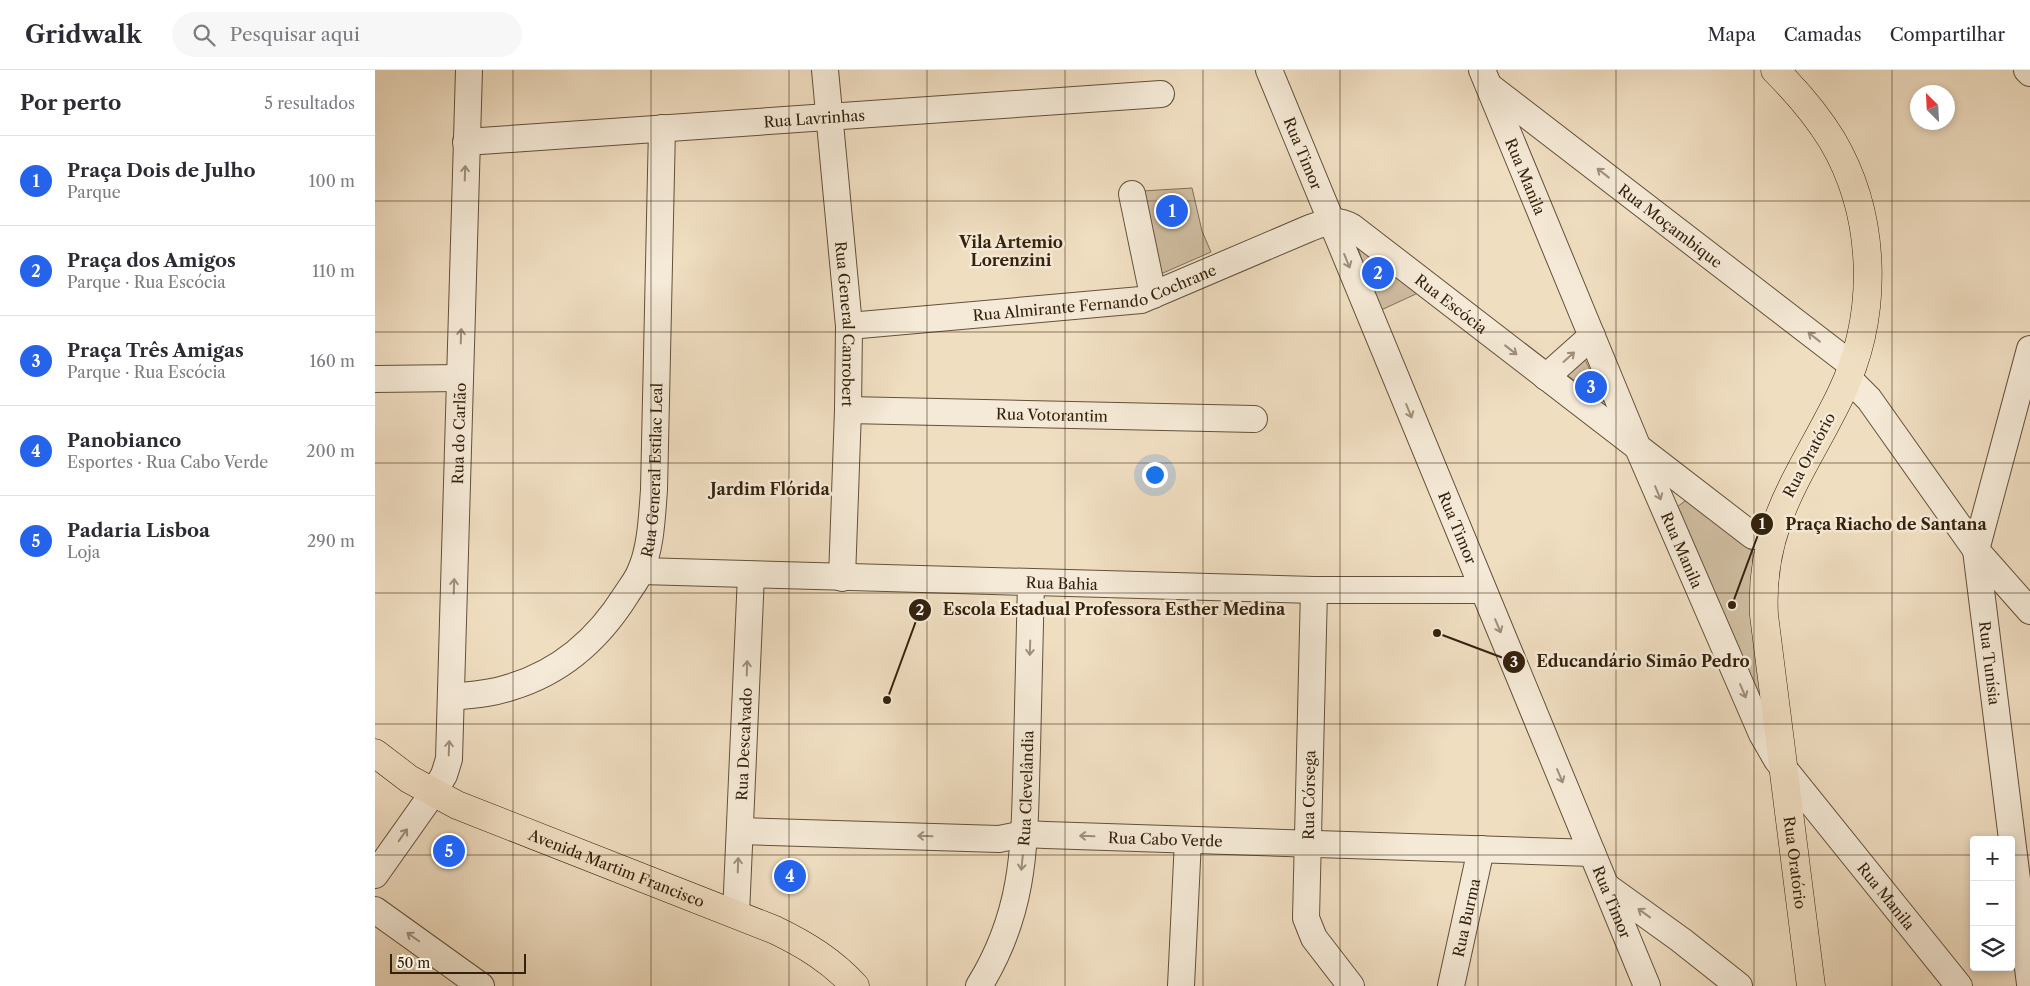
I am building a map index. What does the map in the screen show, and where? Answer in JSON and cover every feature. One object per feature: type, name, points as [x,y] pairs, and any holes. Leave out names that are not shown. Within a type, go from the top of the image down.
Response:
[{"type":"main road","name":"Rua Oratório","points":[[1775,70],[1809,109],[1833,142],[1850,178],[1860,210],[1867,255],[1868,279],[1865,320],[1851,372],[1781,509],[1767,556],[1763,596],[1811,986]]},
{"type":"main road","name":"Avenida Martim Francisco","points":[[375,753],[409,779],[457,805],[775,930],[810,948],[835,965],[855,986]]},
{"type":"street","name":"Rua do Carlão","points":[[375,874],[433,793],[448,766],[469,70]]},
{"type":"street","name":"Rua General Canrobert","points":[[825,70],[849,326],[842,578]]},
{"type":"street","name":"Rua Timor","points":[[1269,70],[1643,975]]},
{"type":"street","points":[[2027,70],[2030,73]]},
{"type":"street","name":"Rua Moçambique","points":[[1485,78],[1851,372],[1976,550],[2030,611]]},
{"type":"street","name":"Rua Manila","points":[[1485,78],[1638,448],[1761,734],[1769,749],[1959,986]]},
{"type":"street","name":"Rua Lavrinhas","points":[[466,142],[1161,94]]},
{"type":"street","name":"Rua General Estilac Leal","points":[[451,697],[511,688],[567,659],[585,646],[613,616],[641,571],[652,516],[654,490],[662,128]]},
{"type":"street","points":[[1520,160],[1535,144],[1556,136]]},
{"type":"street","points":[[1133,194],[1153,295]]},
{"type":"street","name":"Rua Almirante Fernando Cochrane","points":[[849,326],[1132,302],[1330,221]]},
{"type":"street","name":"Rua Escócia","points":[[1330,221],[1341,221],[1351,227],[1753,536]]},
{"type":"street","points":[[1546,377],[1591,336]]},
{"type":"street","name":"Rua Tunísia","points":[[2030,349],[1976,550],[2030,984]]},
{"type":"street","points":[[375,379],[460,378]]},
{"type":"street","name":"Rua Votorantim","points":[[848,410],[1254,419]]},
{"type":"street","name":"Rua Bahia","points":[[641,571],[1314,590],[1483,590]]},
{"type":"street","name":"Rua Descalvado","points":[[736,914],[751,575]]},
{"type":"street","name":"Rua Clevelândia","points":[[979,986],[994,962],[1013,912],[1019,884],[1024,834],[1031,582]]},
{"type":"street","name":"Rua Córsega","points":[[1314,590],[1307,918],[1313,938],[1351,986]]},
{"type":"street","name":"Rua Cabo Verde","points":[[740,831],[999,839],[1024,834],[1592,853]]},
{"type":"street","points":[[1181,986],[1189,840]]},
{"type":"street","name":"Rua Burma","points":[[1451,986],[1481,850]]},
{"type":"street","points":[[1606,886],[1681,940],[1739,986]]},
{"type":"street","points":[[375,910],[481,986]]},
{"type":"street","points":[[1643,975],[1644,955],[1651,947],[1661,942],[1681,940]]},
{"type":"shaded area","points":[[1192,188],[1202,231],[1211,252],[1163,273],[1160,270],[1142,191]]},
{"type":"shaded area","points":[[1358,248],[1360,248],[1418,293],[1379,311]]},
{"type":"shaded area","points":[[1584,357],[1604,402],[1564,373]]},
{"type":"shaded area","points":[[1685,501],[1690,502],[1753,552],[1751,610],[1763,703],[1677,507]]},
{"type":"place","name":"Praça Dois de Julho","points":[[1172,211]]},
{"type":"place","name":"Praça dos Amigos","points":[[1378,273]]},
{"type":"place","name":"Praça Três Amigas","points":[[1591,387]]},
{"type":"place","name":"Praça Riacho de Santana","points":[[1732,605]]},
{"type":"place","name":"Educandário Simão Pedro","points":[[1437,633]]},
{"type":"place","name":"Escola Estadual Professora Esther Medina","points":[[887,700]]},
{"type":"place","name":"Padaria Lisboa","points":[[449,851]]},
{"type":"place","name":"Panobianco","points":[[790,876]]},
{"type":"district","name":"Vila Artemio Lorenzini","points":[[1011,251]]},
{"type":"district","name":"Jardim Flórida","points":[[770,489]]}]
